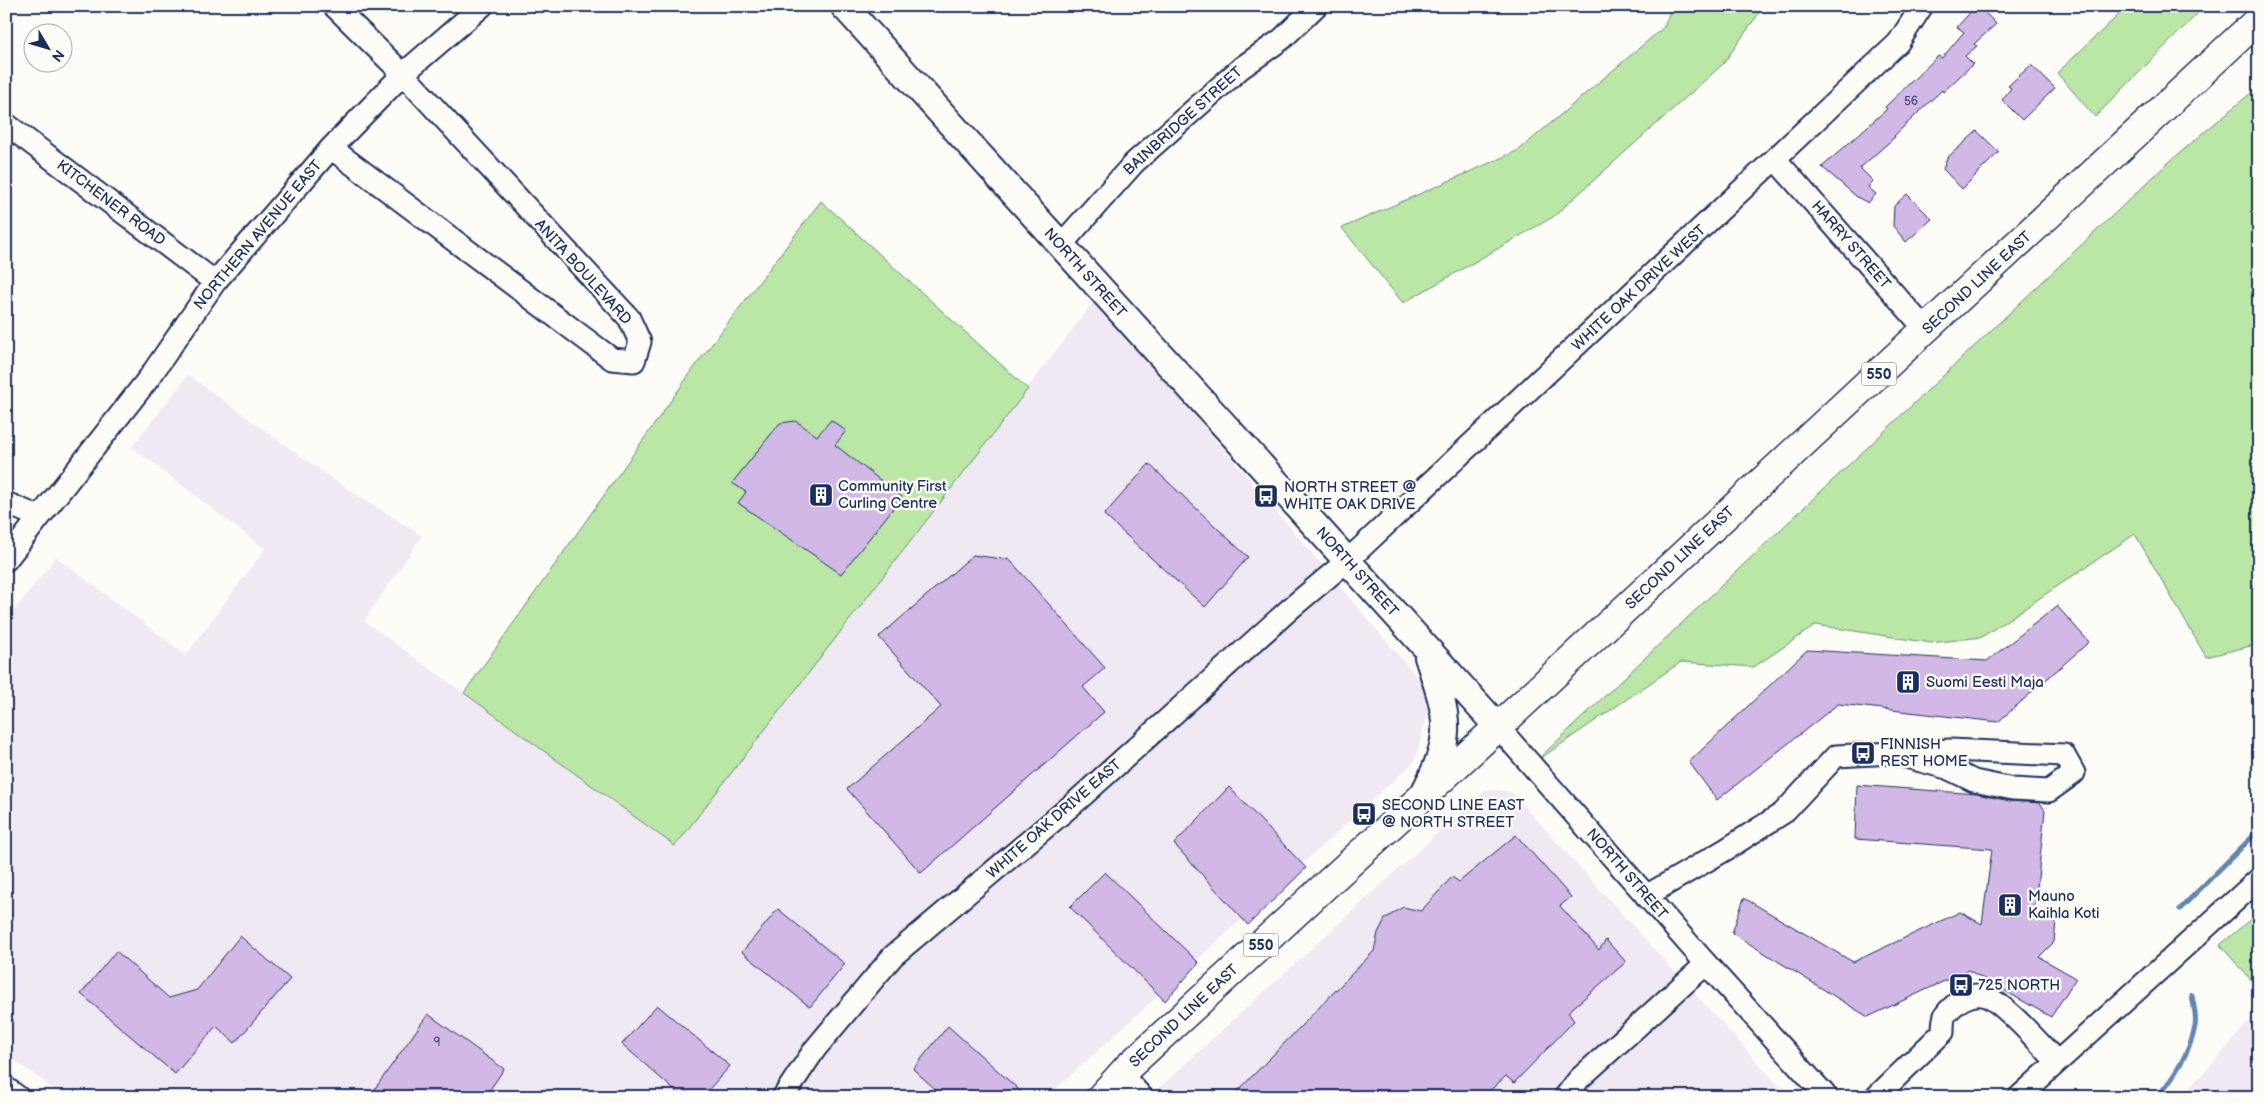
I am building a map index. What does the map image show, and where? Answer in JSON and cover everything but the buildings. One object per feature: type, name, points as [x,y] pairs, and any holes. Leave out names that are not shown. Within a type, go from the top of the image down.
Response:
[{"type":"highway","name":"SECOND LINE EAST","points":[[1101,1097],[1121,1074],[1498,727],[2259,19]]},
{"type":"main road","name":"NORTH STREET","points":[[844,6],[1498,727]]},
{"type":"main road","points":[[1423,795],[1440,764],[1446,726],[1445,708],[1424,647]]},
{"type":"street","name":"ANITA BOULEVARD","points":[[331,148],[612,359],[634,361],[640,342],[629,318],[403,74],[334,6]]},
{"type":"street","name":"NORTHERN AVENUE EAST","points":[[6,560],[149,378],[215,282],[331,148],[403,74],[482,6]]},
{"type":"street","name":"BAINBRIDGE STREET","points":[[1060,246],[1134,163],[1241,68],[1282,39],[1316,6]]},
{"type":"street","name":"WHITE OAK DRIVE WEST","points":[[1347,561],[1776,160],[1898,43],[1922,6]]},
{"type":"street","name":"KITCHENER ROAD","points":[[6,124],[215,282]]},
{"type":"street","name":"HARRY STREET","points":[[1776,160],[1926,330]]},
{"type":"street","points":[[6,503],[39,517]]},
{"type":"street","name":"WHITE OAK DRIVE EAST","points":[[783,1097],[815,1049],[893,956],[1079,799],[1291,608],[1347,561]]},
{"type":"street","name":"NORTH STREET","points":[[1498,727],[1706,964],[1827,1097]]},
{"type":"street","points":[[1646,896],[1725,850],[1783,813],[1836,756],[1891,753],[1950,750],[2064,755],[2074,773],[2049,791],[2013,789],[1974,782],[1947,768],[1891,753]]},
{"type":"street","points":[[2019,1097],[2259,879]]},
{"type":"street","points":[[1565,1097],[1579,1079],[1706,964]]},
{"type":"street","points":[[1876,1097],[1943,1032],[1945,1013],[1960,1000],[1974,995],[1984,995],[2022,1024],[2057,1062]]},
{"type":"street","points":[[1121,1074],[1142,1097]]},
{"type":"street","points":[[6,1088],[18,1097]]},
{"type":"shaded area","points":[[1096,299],[1432,695],[1415,761],[1047,1097],[65,1097],[6,1054],[6,621],[56,557],[186,655],[265,549],[132,447],[188,375],[331,478],[422,536],[364,621],[675,846]]},
{"type":"shaded area","points":[[1486,789],[1511,792],[1789,1097],[1149,1097]]},
{"type":"shaded area","points":[[2259,1009],[2259,1097],[2180,1097],[2218,1058]]},
{"type":"green space","points":[[1672,6],[1764,6],[1723,64],[1553,217],[1403,303],[1342,228],[1519,150],[1664,27]]},
{"type":"green space","points":[[2128,6],[2205,6],[2095,117],[2057,73]]},
{"type":"green space","points":[[2259,86],[2259,644],[2206,657],[2135,534],[1982,637],[1931,643],[1816,625],[1754,667],[1681,662],[1535,762],[2168,163]]},
{"type":"green space","points":[[821,201],[1028,389],[675,846],[464,693],[699,361]]},
{"type":"green space","points":[[2259,912],[2259,989],[2220,945]]},
{"type":"waterway","points":[[2259,560],[2255,583],[2259,594]]},
{"type":"waterway","points":[[2180,909],[2259,830]]},
{"type":"waterway","points":[[2156,1097],[2175,1074],[2190,1044],[2195,1022],[2192,995]]},
{"type":"place","name":"Community First Curling Centre","points":[[821,495]]},
{"type":"place","name":"NORTH STREET @ WHITE OAK DRIVE","points":[[1266,496]]},
{"type":"place","name":"Suomi Eesti Maja","points":[[1908,682]]},
{"type":"place","name":"FINNISH REST HOME","points":[[1863,753]]},
{"type":"place","name":"SECOND LINE EAST @ NORTH STREET","points":[[1364,814]]},
{"type":"place","name":"Mauno Kaihla Koti","points":[[2010,905]]},
{"type":"place","name":"725 NORTH","points":[[1961,985]]}]
